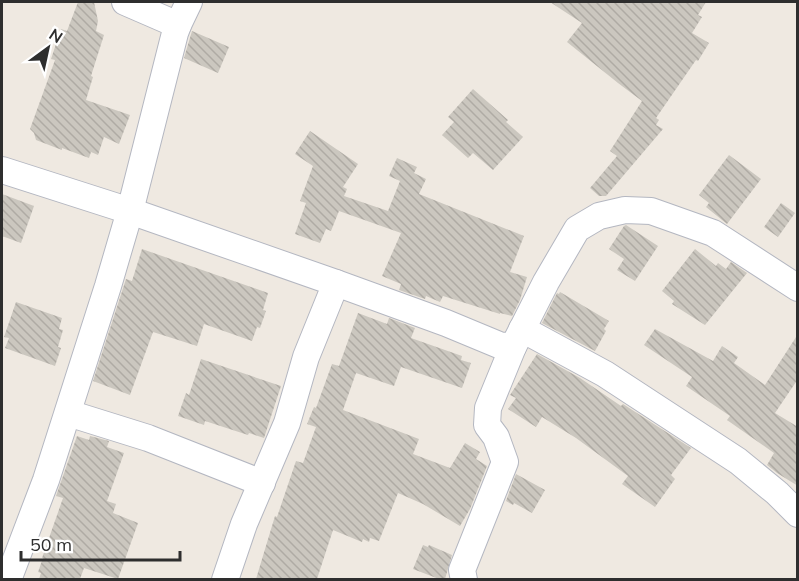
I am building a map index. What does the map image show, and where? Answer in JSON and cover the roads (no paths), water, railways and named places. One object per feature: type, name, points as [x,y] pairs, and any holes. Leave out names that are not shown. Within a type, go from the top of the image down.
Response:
[{"type":"street","points":[[125,2],[178,25]]},
{"type":"street","points":[[8,579],[46,480],[108,286],[130,211],[175,33],[189,2]]},
{"type":"street","points":[[2,170],[130,211],[336,283],[499,345],[518,338],[606,374],[738,461],[777,493],[798,514]]},
{"type":"street","points":[[464,579],[462,570],[505,462],[496,437],[487,424],[488,408],[518,338],[546,282],[577,229],[599,216],[625,210],[651,211],[713,233],[798,288]]},
{"type":"street","points":[[225,579],[244,524],[287,423],[306,357],[336,283]]},
{"type":"street","points":[[68,413],[148,438],[262,483]]}]
